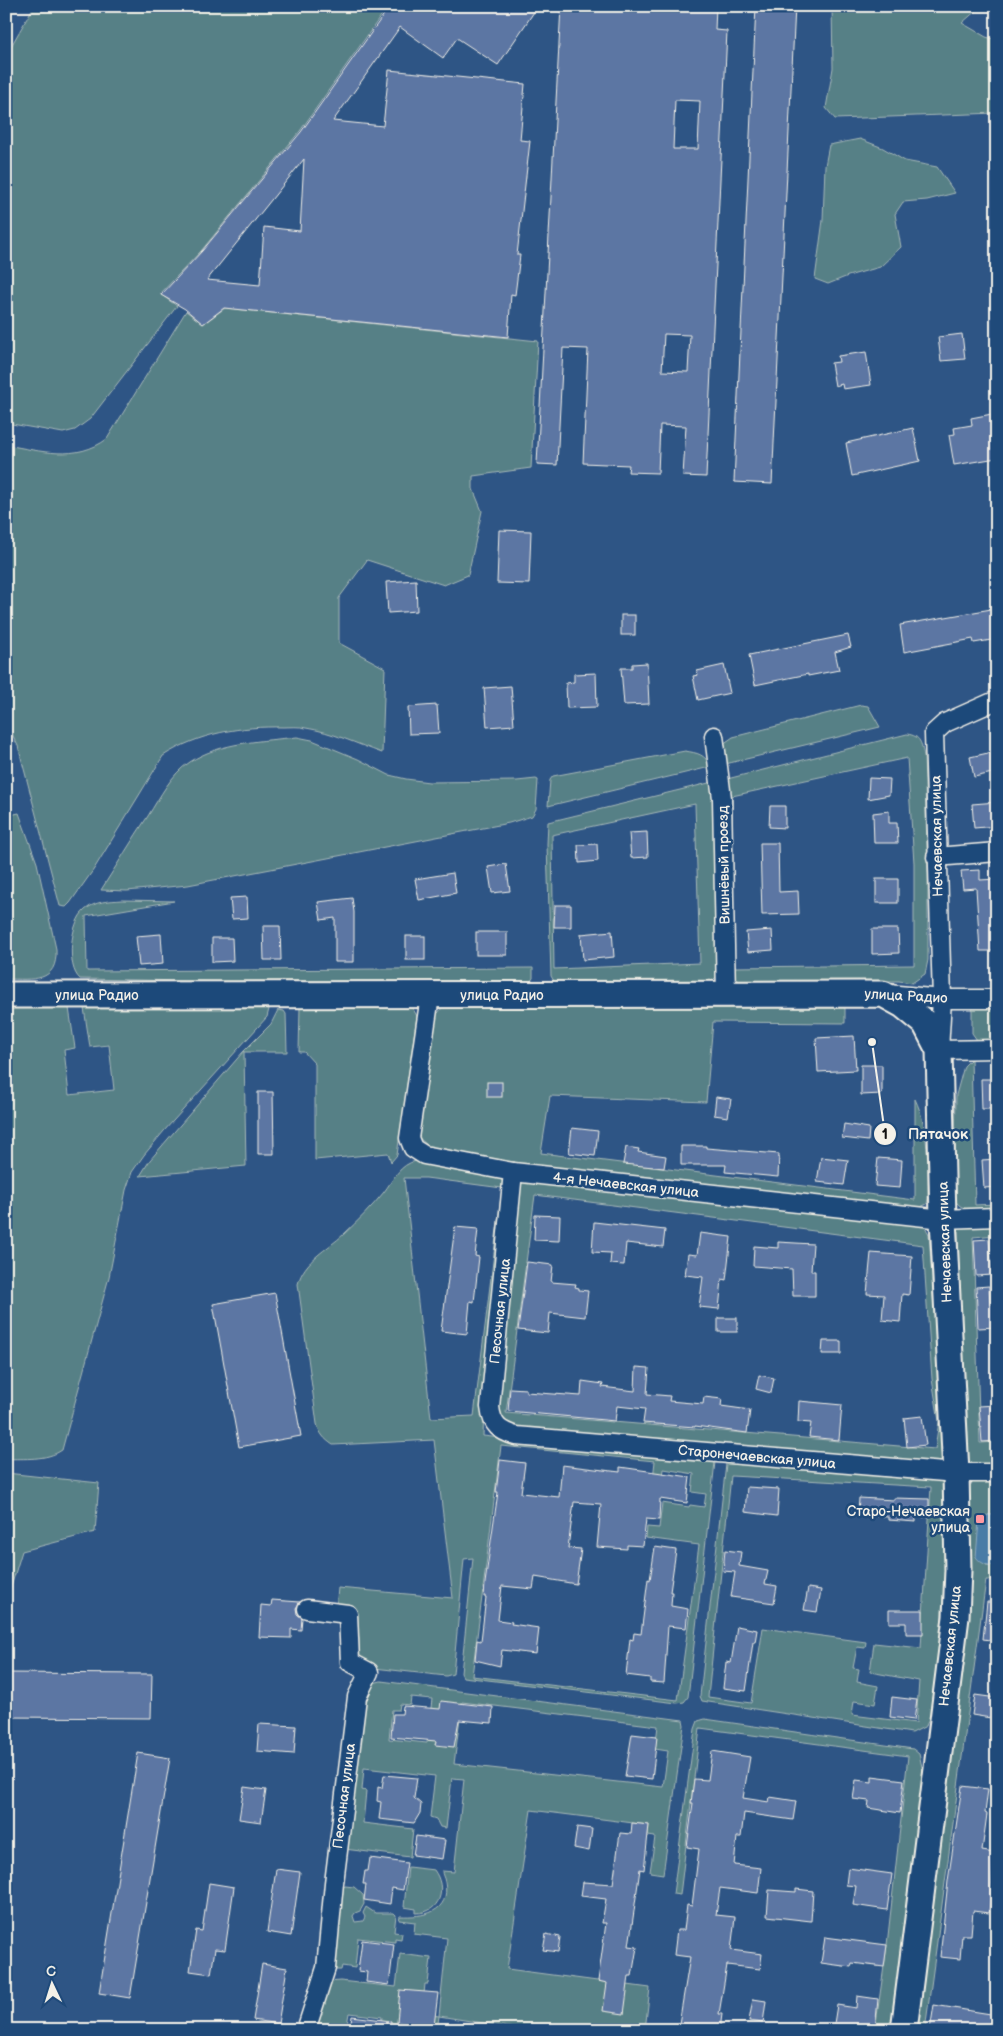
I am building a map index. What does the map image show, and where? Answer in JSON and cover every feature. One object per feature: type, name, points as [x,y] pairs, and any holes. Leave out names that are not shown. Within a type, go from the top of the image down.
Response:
[{"type":"street","name":"Нечаевская улица","points":[[904,2030],[956,1617],[958,1570],[956,1472],[943,1219],[939,1050],[942,999],[936,857],[934,733],[945,724],[997,700]]},
{"type":"street","name":"Вишнёвый проезд","points":[[714,736],[722,798],[726,995]]},
{"type":"street","points":[[936,857],[997,852]]},
{"type":"street","points":[[883,994],[903,1005],[925,1023],[935,1038],[939,1050],[997,1049]]},
{"type":"street","name":"улица Радио","points":[[6,995],[883,994],[942,999],[997,998]]},
{"type":"street","name":"4-я Нечаевская улица","points":[[430,996],[409,1138],[413,1148],[424,1155],[513,1172],[943,1219],[997,1217]]},
{"type":"street","name":"Песочная улица","points":[[513,1172],[490,1407],[491,1416],[497,1428],[516,1436]]},
{"type":"street","name":"Старонечаевская улица","points":[[516,1436],[956,1472],[997,1472]]},
{"type":"street","name":"Песочная улица","points":[[306,2030],[326,1968],[334,1883],[357,1697],[369,1672],[350,1662],[348,1614],[307,1609]]},
{"type":"green space","points":[[34,6],[388,6],[300,131],[201,251],[160,294],[177,306],[90,419],[75,430],[63,433],[6,423],[6,55]]},
{"type":"green space","points":[[832,6],[987,6],[978,9],[962,23],[986,37],[997,40],[997,113],[835,119],[826,108],[833,68]]},
{"type":"green space","points":[[860,139],[883,148],[905,161],[937,167],[955,193],[927,200],[903,202],[895,214],[901,247],[880,267],[828,284],[815,279],[823,220],[825,166],[829,145]]},
{"type":"green space","points":[[225,308],[538,341],[531,468],[473,476],[473,489],[482,511],[468,575],[444,585],[367,560],[339,598],[339,643],[385,668],[382,753],[335,735],[298,727],[267,727],[221,732],[177,748],[163,756],[94,869],[70,903],[66,907],[60,906],[18,746],[6,722],[6,445],[45,452],[71,453],[95,446],[107,439],[186,311],[203,324]]},
{"type":"green space","points":[[861,705],[868,706],[880,727],[721,765],[723,744],[733,737]]},
{"type":"green space","points":[[907,734],[918,738],[924,756],[928,876],[928,960],[925,974],[912,983],[899,981],[740,981],[733,977],[723,780]],"holes":[[[907,758],[914,863],[914,965],[734,967],[732,796]]]},
{"type":"green space","points":[[297,737],[312,740],[358,759],[389,775],[406,779],[429,782],[536,779],[538,780],[536,809],[532,816],[509,823],[188,885],[127,891],[101,890],[166,786],[183,767],[202,755],[228,746]]},
{"type":"green space","points":[[685,751],[703,757],[710,767],[548,806],[550,780],[553,776]]},
{"type":"green space","points":[[713,782],[717,976],[710,983],[555,983],[551,976],[548,822]],"holes":[[[695,804],[700,963],[554,969],[552,835]]]},
{"type":"green space","points":[[19,813],[37,863],[56,949],[53,968],[48,974],[34,979],[6,979],[6,816]]},
{"type":"green space","points":[[122,900],[174,901],[86,916],[87,971],[533,968],[533,978],[529,983],[413,985],[80,979],[73,965],[71,955],[73,934],[80,916],[93,905]]},
{"type":"green space","points":[[997,999],[997,1043],[977,1040],[972,1033],[972,1003]]},
{"type":"green space","points":[[838,1002],[845,1006],[845,1023],[713,1022],[706,1102],[550,1096],[541,1153],[915,1200],[915,1099],[923,1122],[927,1147],[928,1173],[927,1204],[916,1209],[507,1165],[433,1150],[419,1138],[417,1129],[434,1018],[442,1008],[451,1006],[616,1008]]},
{"type":"green space","points":[[262,1004],[269,1009],[267,1017],[164,1131],[132,1172],[126,1190],[109,1277],[62,1450],[49,1456],[6,1459],[6,1006],[69,1008],[75,1048],[64,1050],[69,1095],[114,1090],[109,1045],[90,1047],[84,1008]]},
{"type":"green space","points":[[403,1006],[413,1009],[417,1016],[397,1155],[391,1162],[388,1153],[315,1160],[315,1064],[304,1052],[299,1052],[300,1007]]},
{"type":"green space","points":[[278,1010],[284,1011],[286,1014],[287,1052],[244,1052],[246,1166],[140,1176],[150,1160],[168,1139],[243,1052],[271,1024]]},
{"type":"green space","points":[[971,1059],[975,1205],[997,1204],[997,1208],[966,1209],[957,1203],[954,1197],[956,1095],[964,1066]]},
{"type":"green space","points":[[425,1161],[506,1180],[485,1379],[483,1436],[715,1462],[688,1697],[684,1702],[677,1703],[463,1677],[461,1673],[473,1558],[464,1559],[453,1674],[446,1676],[374,1668],[360,1660],[357,1610],[336,1609],[338,1588],[453,1598],[434,1440],[333,1445],[325,1438],[317,1424],[298,1284],[305,1268],[360,1219],[384,1192],[397,1173],[410,1163]],"holes":[[[404,1178],[426,1178],[502,1188],[474,1416],[431,1418]],[[501,1446],[655,1461],[651,1497],[660,1498],[664,1469],[694,1474],[692,1492],[706,1494],[704,1507],[662,1503],[659,1528],[647,1527],[646,1538],[699,1545],[678,1700],[472,1676]]]},
{"type":"green space","points":[[524,1181],[924,1225],[929,1234],[945,1426],[945,1465],[519,1430],[502,1421],[496,1400],[518,1187]],"holes":[[[535,1195],[923,1245],[932,1379],[939,1421],[935,1449],[506,1413]]]},
{"type":"green space","points":[[997,1220],[997,1235],[973,1237],[980,1443],[997,1442],[997,1467],[968,1468],[965,1459],[958,1227]]},
{"type":"green space","points":[[728,1461],[945,1478],[948,1525],[937,1687],[926,1726],[912,1733],[702,1701],[700,1696],[726,1464]],"holes":[[[731,1476],[931,1487],[921,1648],[874,1643],[870,1672],[919,1681],[916,1723],[852,1715],[854,1701],[875,1704],[878,1686],[857,1682],[859,1669],[853,1668],[857,1647],[865,1648],[866,1642],[763,1628],[751,1703],[708,1697]]]},
{"type":"green space","points":[[6,1473],[99,1483],[95,1532],[22,1551],[6,1603]]},
{"type":"green space","points":[[997,1478],[997,1515],[988,1515],[986,1565],[997,1566],[997,1580],[986,1580],[925,2030],[913,2030],[967,1488],[976,1480]]},
{"type":"green space","points":[[381,1681],[683,1720],[684,1725],[663,1874],[650,1872],[655,1837],[648,1836],[649,1825],[531,1810],[507,1969],[650,1988],[645,2030],[527,2030],[439,2016],[447,1938],[414,1934],[415,1922],[399,1920],[400,1916],[426,1914],[439,1907],[444,1901],[446,1892],[442,1871],[454,1872],[464,1779],[452,1778],[446,1828],[440,1827],[436,1819],[430,1817],[435,1776],[364,1768],[362,1790],[366,1791],[363,1823],[413,1829],[410,1857],[344,1849],[363,1691],[373,1683]],"holes":[[[411,1697],[432,1699],[427,1743],[389,1739],[392,1710],[399,1710],[400,1704],[410,1705]],[[462,1702],[658,1726],[655,1749],[668,1751],[663,1787],[454,1764]]]},
{"type":"green space","points":[[705,1719],[913,1749],[919,1754],[923,1771],[892,2030],[875,2030],[887,1945],[908,1756],[700,1728],[680,1895],[673,1894],[695,1729],[698,1721]]},
{"type":"green space","points":[[408,1867],[434,1870],[438,1877],[441,1892],[436,1904],[431,1909],[416,1913],[416,1909],[404,1907]]},
{"type":"green space","points":[[345,1886],[354,1887],[363,1895],[364,1904],[360,1911],[353,1916],[355,1922],[363,1921],[365,1917],[363,1913],[366,1907],[375,1913],[394,1913],[396,1915],[394,1932],[402,1933],[401,1939],[395,1938],[395,1942],[358,1938],[355,1968],[342,1966],[341,1970],[331,1970],[342,1888]]},
{"type":"green space","points":[[400,1954],[431,1958],[428,1984],[425,1984],[422,2014],[439,2016],[437,2030],[380,2030],[382,2017],[349,2013],[346,2030],[312,2030],[329,1982],[340,1981],[396,1987]]},
{"type":"water","points":[[988,1515],[997,1515],[997,1566],[983,1563],[976,1557],[979,1521]]},
{"type":"building","points":[[390,6],[538,6],[498,65],[457,38],[443,58],[400,27],[333,121],[383,126],[389,70],[525,84],[520,140],[530,141],[517,255],[520,255],[515,295],[511,294],[508,337],[224,308],[203,324],[185,309],[161,295],[202,251],[301,132]],"holes":[[[304,159],[300,231],[264,227],[260,285],[207,280]]]},
{"type":"building","points":[[561,6],[716,6],[715,30],[727,31],[706,477],[683,476],[686,426],[660,425],[658,473],[628,472],[629,465],[583,463],[588,349],[563,348],[557,465],[537,464]],"holes":[[[675,100],[700,101],[698,149],[673,149]],[[664,334],[690,335],[688,372],[662,371]]]},
{"type":"building","points":[[756,6],[795,6],[772,484],[734,482]]},
{"type":"building","points":[[962,334],[965,359],[941,361],[938,337]]},
{"type":"building","points":[[866,352],[871,385],[843,389],[842,384],[835,386],[831,363],[839,362],[838,356]]},
{"type":"building","points":[[997,413],[997,458],[954,465],[949,435],[955,434],[954,428],[972,425],[971,418]]},
{"type":"building","points":[[913,428],[920,461],[852,476],[846,443]]},
{"type":"building","points":[[499,530],[531,531],[529,584],[497,583]]},
{"type":"building","points":[[416,580],[417,611],[388,613],[386,582]]},
{"type":"building","points":[[997,608],[997,639],[974,643],[973,639],[904,652],[900,625]]},
{"type":"building","points":[[621,615],[635,615],[635,635],[621,635]]},
{"type":"building","points":[[848,635],[851,647],[835,652],[839,670],[808,676],[808,674],[755,685],[749,655]]},
{"type":"building","points":[[647,663],[649,704],[624,705],[621,668],[632,668],[632,664]]},
{"type":"building","points":[[724,665],[730,693],[698,700],[693,676],[698,675],[697,671]]},
{"type":"building","points":[[596,673],[597,707],[567,708],[566,683],[574,682],[574,674]]},
{"type":"building","points":[[511,686],[514,725],[487,727],[484,688]]},
{"type":"building","points":[[437,705],[439,733],[409,734],[408,707]]},
{"type":"building","points":[[997,751],[997,772],[974,777],[970,757]]},
{"type":"building","points":[[869,778],[890,779],[889,795],[868,799]]},
{"type":"building","points":[[997,802],[997,826],[974,828],[972,804]]},
{"type":"building","points":[[770,806],[785,806],[785,828],[769,827]]},
{"type":"building","points":[[889,811],[889,823],[897,823],[898,843],[874,843],[873,813]]},
{"type":"building","points":[[647,832],[648,857],[631,858],[629,833]]},
{"type":"building","points":[[760,843],[778,843],[779,892],[798,891],[799,914],[762,915]]},
{"type":"building","points":[[597,844],[598,861],[579,863],[578,845]]},
{"type":"building","points":[[506,864],[510,891],[492,893],[488,867]]},
{"type":"building","points":[[980,870],[980,880],[997,879],[997,951],[980,951],[976,888],[963,889],[961,871]]},
{"type":"building","points":[[453,873],[456,893],[419,900],[415,879]]},
{"type":"building","points":[[876,879],[898,879],[898,903],[876,903]]},
{"type":"building","points":[[247,897],[248,918],[232,919],[230,898]]},
{"type":"building","points":[[352,898],[354,912],[354,962],[335,962],[335,918],[321,920],[318,902]]},
{"type":"building","points":[[555,905],[571,905],[571,927],[554,927]]},
{"type":"building","points":[[263,926],[280,926],[281,960],[264,960]]},
{"type":"building","points":[[872,929],[898,929],[899,953],[872,954]]},
{"type":"building","points":[[772,930],[773,950],[748,952],[746,932]]},
{"type":"building","points":[[612,931],[614,957],[583,960],[581,934]]},
{"type":"building","points":[[476,932],[507,932],[507,955],[476,955]]},
{"type":"building","points":[[161,934],[163,964],[139,966],[136,936]]},
{"type":"building","points":[[406,936],[425,936],[425,960],[406,960]]},
{"type":"building","points":[[212,938],[232,938],[233,961],[212,962]]},
{"type":"building","points":[[854,1036],[856,1070],[818,1072],[816,1038]]},
{"type":"building","points":[[861,1065],[882,1065],[882,1094],[861,1095]]},
{"type":"building","points":[[981,1079],[997,1079],[997,1109],[982,1109]]},
{"type":"building","points":[[487,1082],[502,1082],[502,1097],[487,1097]]},
{"type":"building","points":[[258,1092],[273,1092],[274,1154],[258,1154]]},
{"type":"building","points":[[716,1097],[731,1099],[728,1117],[714,1115]]},
{"type":"building","points":[[844,1124],[869,1128],[868,1141],[842,1138]]},
{"type":"building","points":[[572,1128],[598,1131],[595,1156],[569,1153]]},
{"type":"building","points":[[681,1146],[706,1146],[706,1148],[779,1154],[778,1177],[725,1172],[726,1165],[681,1165]]},
{"type":"building","points":[[626,1147],[639,1149],[638,1152],[666,1156],[664,1168],[623,1164]]},
{"type":"building","points":[[821,1157],[848,1160],[844,1185],[817,1182]]},
{"type":"building","points":[[878,1158],[902,1160],[900,1188],[875,1186]]},
{"type":"building","points":[[997,1159],[997,1187],[984,1188],[982,1160]]},
{"type":"building","points":[[535,1215],[560,1216],[559,1241],[534,1240]]},
{"type":"building","points":[[594,1222],[665,1230],[663,1247],[626,1243],[624,1265],[610,1264],[611,1253],[592,1252]]},
{"type":"building","points":[[455,1227],[478,1229],[475,1256],[479,1257],[474,1302],[470,1301],[467,1334],[441,1331]]},
{"type":"building","points":[[700,1233],[731,1237],[726,1280],[722,1279],[719,1309],[699,1307],[703,1277],[685,1275],[688,1254],[697,1255]]},
{"type":"building","points":[[989,1239],[992,1275],[976,1276],[974,1240]]},
{"type":"building","points":[[778,1242],[813,1244],[811,1271],[815,1271],[815,1296],[793,1296],[792,1269],[753,1266],[754,1246],[778,1248]]},
{"type":"building","points":[[871,1253],[912,1256],[909,1295],[902,1294],[900,1322],[882,1320],[884,1295],[867,1294]]},
{"type":"building","points":[[527,1262],[553,1265],[551,1282],[576,1284],[575,1287],[579,1288],[579,1290],[588,1291],[585,1317],[550,1313],[548,1333],[518,1330]]},
{"type":"building","points":[[989,1286],[990,1304],[997,1304],[997,1327],[978,1328],[976,1287]]},
{"type":"building","points":[[275,1293],[301,1436],[239,1447],[213,1304]]},
{"type":"building","points":[[718,1318],[737,1318],[737,1332],[718,1332]]},
{"type":"building","points":[[823,1341],[841,1341],[841,1354],[822,1354]]},
{"type":"building","points":[[636,1367],[649,1368],[647,1394],[670,1396],[669,1401],[703,1404],[704,1397],[722,1399],[721,1406],[750,1410],[747,1433],[695,1426],[643,1423],[645,1409],[617,1406],[615,1421],[508,1411],[510,1388],[526,1389],[526,1392],[581,1396],[582,1381],[603,1384],[602,1387],[635,1391]]},
{"type":"building","points":[[759,1375],[774,1378],[771,1393],[756,1389]]},
{"type":"building","points":[[799,1401],[842,1405],[839,1440],[809,1437],[811,1423],[798,1422]]},
{"type":"building","points":[[997,1405],[997,1441],[982,1442],[979,1406]]},
{"type":"building","points":[[922,1416],[926,1445],[907,1447],[904,1418]]},
{"type":"building","points":[[500,1460],[525,1463],[521,1493],[559,1497],[562,1465],[620,1472],[620,1467],[690,1477],[687,1503],[660,1499],[659,1520],[646,1519],[643,1546],[627,1545],[627,1549],[597,1547],[601,1504],[574,1502],[568,1548],[581,1549],[576,1584],[535,1577],[533,1589],[502,1586],[498,1620],[539,1628],[536,1654],[502,1650],[500,1666],[475,1660],[477,1640],[481,1641],[486,1597],[484,1597],[485,1583],[498,1492],[496,1492]]},
{"type":"building","points":[[747,1487],[779,1489],[777,1516],[745,1512]]},
{"type":"building","points":[[859,1498],[929,1499],[929,1517],[916,1517],[916,1522],[888,1520],[888,1517],[858,1515]]},
{"type":"building","points":[[655,1547],[676,1550],[670,1592],[672,1592],[671,1606],[688,1609],[686,1628],[668,1626],[664,1683],[650,1682],[650,1678],[626,1675],[630,1639],[633,1640],[634,1633],[641,1634],[648,1579],[650,1580]]},
{"type":"building","points":[[725,1550],[741,1552],[739,1566],[768,1571],[765,1584],[777,1586],[774,1603],[731,1597],[735,1572],[723,1571]]},
{"type":"building","points":[[808,1588],[821,1590],[817,1612],[804,1610]]},
{"type":"building","points":[[272,1600],[300,1602],[296,1608],[297,1614],[302,1618],[301,1630],[291,1629],[291,1638],[259,1637],[261,1605],[271,1606]]},
{"type":"building","points":[[987,1602],[997,1602],[997,1641],[983,1639]]},
{"type":"building","points":[[889,1610],[923,1610],[923,1634],[906,1634],[906,1623],[889,1623]]},
{"type":"building","points":[[737,1626],[757,1630],[755,1642],[753,1642],[746,1691],[723,1688],[726,1662],[731,1663]]},
{"type":"building","points":[[6,1673],[152,1674],[151,1718],[6,1717]]},
{"type":"building","points":[[975,1695],[997,1698],[997,1719],[972,1715]]},
{"type":"building","points":[[892,1697],[917,1700],[914,1720],[890,1717]]},
{"type":"building","points":[[441,1701],[493,1707],[492,1723],[459,1720],[454,1747],[435,1745],[436,1741],[391,1737],[393,1714],[402,1714],[403,1706],[440,1709]]},
{"type":"building","points":[[259,1724],[296,1726],[294,1754],[257,1751]]},
{"type":"building","points":[[632,1734],[657,1737],[652,1779],[625,1776]]},
{"type":"building","points":[[712,1751],[750,1757],[743,1798],[769,1802],[770,1797],[796,1801],[793,1820],[744,1813],[741,1837],[737,1837],[734,1865],[761,1868],[758,1893],[720,1888],[716,1915],[735,1917],[731,1950],[762,1954],[760,1969],[727,1965],[719,2014],[722,2014],[720,2030],[678,2030],[690,1957],[674,1955],[677,1930],[684,1930],[687,1905],[692,1906],[699,1849],[687,1847],[693,1803],[691,1803],[694,1779],[708,1780]]},
{"type":"building","points":[[138,1753],[170,1758],[130,1998],[99,1993]]},
{"type":"building","points":[[384,1775],[417,1778],[414,1798],[421,1804],[420,1813],[414,1823],[379,1819],[381,1802],[377,1801],[378,1787],[382,1788]]},
{"type":"building","points":[[872,1776],[904,1780],[900,1813],[868,1808],[869,1801],[853,1799],[856,1780],[872,1782]]},
{"type":"building","points":[[962,1786],[988,1789],[982,1851],[994,1853],[989,1913],[973,1911],[971,1935],[962,1935],[960,1959],[940,1957],[948,1881]]},
{"type":"building","points":[[244,1787],[266,1790],[261,1822],[239,1819]]},
{"type":"building","points":[[632,1823],[649,1825],[644,1870],[640,1869],[629,1946],[637,1947],[632,1976],[629,1976],[624,2014],[603,2011],[607,1983],[598,1981],[606,1923],[602,1923],[606,1899],[581,1896],[583,1882],[613,1884],[620,1833],[631,1834]]},
{"type":"building","points":[[577,1827],[592,1829],[589,1851],[574,1848]]},
{"type":"building","points":[[416,1836],[445,1840],[442,1859],[413,1855]]},
{"type":"building","points":[[370,1858],[407,1863],[403,1890],[392,1888],[390,1904],[364,1900],[366,1884],[363,1884]]},
{"type":"building","points":[[848,1868],[892,1874],[887,1910],[853,1905],[856,1886],[846,1885]]},
{"type":"building","points":[[276,1869],[300,1872],[291,1936],[267,1932]]},
{"type":"building","points":[[209,1883],[234,1887],[225,1950],[215,1949],[211,1974],[190,1971],[196,1930],[202,1931]]},
{"type":"building","points":[[796,1889],[813,1891],[811,1921],[767,1916],[769,1890],[796,1892]]},
{"type":"building","points":[[546,1934],[560,1937],[558,1952],[543,1950]]},
{"type":"building","points":[[825,1937],[887,1945],[884,1967],[852,1963],[851,1967],[821,1963]]},
{"type":"building","points":[[362,1940],[394,1944],[389,1985],[366,1982],[367,1972],[358,1971]]},
{"type":"building","points":[[262,1964],[287,1968],[278,2024],[253,2020]]},
{"type":"building","points":[[400,1990],[438,1993],[434,2026],[397,2022]]},
{"type":"building","points":[[857,1996],[878,1999],[875,2030],[833,2030],[837,2005],[856,2008]]},
{"type":"building","points":[[753,1999],[766,2001],[763,2023],[749,2021]]},
{"type":"building","points":[[934,2005],[997,2015],[997,2030],[930,2030]]},
{"type":"building","points":[[352,2016],[391,2021],[391,2030],[350,2030]]},
{"type":"place","name":"Пятачок","points":[[872,1042]]},
{"type":"place","name":"Старо-Нечаевская улица","points":[[980,1519]]}]
